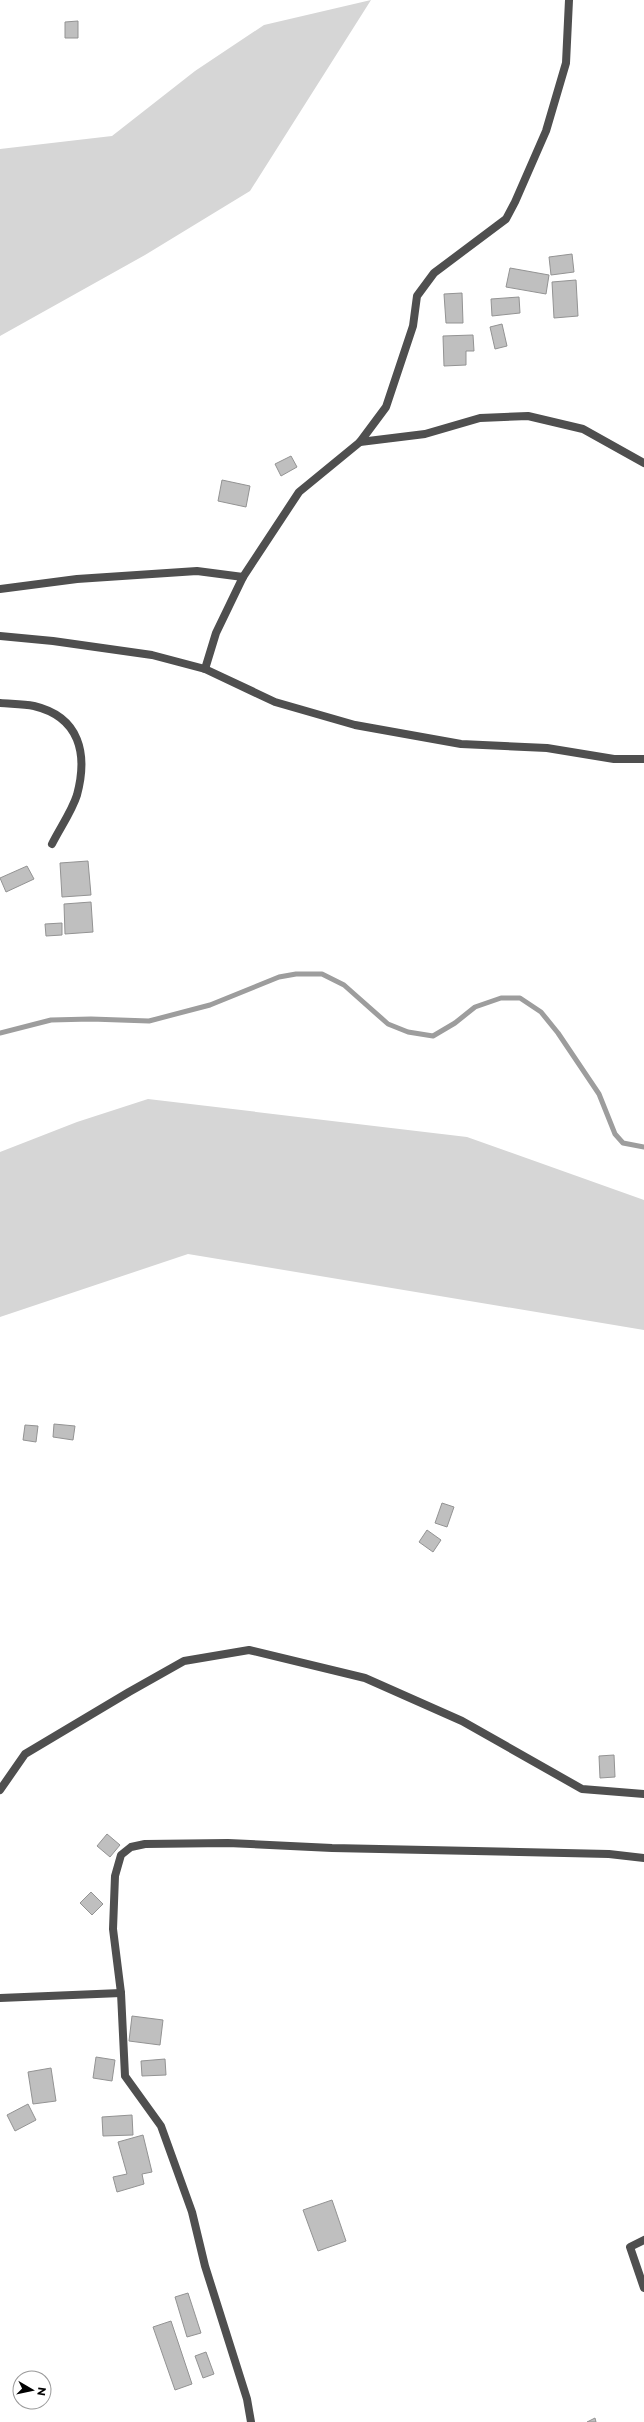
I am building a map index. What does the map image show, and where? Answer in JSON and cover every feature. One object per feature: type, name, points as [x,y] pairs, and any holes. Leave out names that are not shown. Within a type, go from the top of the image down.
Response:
[{"type":"street","points":[[205,669],[216,633],[243,577],[299,492],[360,442],[386,407],[413,326],[417,296],[434,273],[506,218],[515,202],[546,131],[566,63],[568,0]]},
{"type":"street","points":[[360,442],[426,434],[480,418],[528,416],[583,429],[644,463]]},
{"type":"street","points":[[0,589],[77,579],[197,571],[243,577]]},
{"type":"street","points":[[0,636],[53,641],[152,655],[205,669],[275,702],[355,725],[461,744],[547,748],[614,759],[644,759]]},
{"type":"street","points":[[0,703],[34,706],[64,719],[79,740],[83,757],[77,795],[52,844]]},
{"type":"street","points":[[0,1790],[24,1754],[157,1677],[184,1662],[249,1650],[365,1678],[462,1721],[582,1790],[644,1794]]},
{"type":"street","points":[[251,2422],[247,2399],[205,2266],[192,2212],[161,2126],[125,2076],[121,1993],[113,1929],[115,1876],[121,1855],[131,1847],[145,1844],[228,1843],[332,1848],[610,1854],[644,1858]]},
{"type":"street","points":[[0,1998],[121,1993]]},
{"type":"street","points":[[644,2240],[630,2247],[644,2288]]},
{"type":"shaded area","points":[[371,0],[250,191],[145,255],[0,336],[0,149],[112,136],[195,71],[264,25]]},
{"type":"shaded area","points":[[148,1099],[467,1137],[644,1200],[644,1330],[188,1254],[0,1317],[0,1152],[77,1122]]},
{"type":"building","points":[[78,21],[78,38],[65,38],[65,22]]},
{"type":"building","points":[[572,254],[574,272],[551,275],[549,257]]},
{"type":"building","points":[[510,268],[549,275],[546,294],[506,287]]},
{"type":"building","points":[[576,280],[578,316],[554,318],[552,282]]},
{"type":"building","points":[[462,293],[463,323],[446,323],[444,294]]},
{"type":"building","points":[[519,297],[520,313],[492,316],[491,299]]},
{"type":"building","points":[[502,324],[507,346],[495,349],[490,327]]},
{"type":"building","points":[[473,335],[474,351],[466,351],[466,365],[444,366],[443,336]]},
{"type":"building","points":[[291,456],[297,467],[281,476],[275,464]]},
{"type":"building","points":[[222,480],[250,486],[246,507],[218,501]]},
{"type":"building","points":[[88,861],[91,895],[62,897],[60,863]]},
{"type":"building","points":[[27,866],[34,879],[6,892],[0,878]]},
{"type":"building","points":[[91,902],[93,932],[65,934],[64,904]]},
{"type":"building","points":[[62,923],[62,935],[46,936],[45,924]]},
{"type":"building","points":[[54,1424],[75,1426],[73,1440],[53,1437]]},
{"type":"building","points":[[25,1425],[38,1426],[36,1442],[23,1440]]},
{"type":"building","points":[[442,1503],[454,1507],[447,1527],[435,1523]]},
{"type":"building","points":[[427,1530],[441,1540],[433,1552],[419,1542]]},
{"type":"building","points":[[614,1755],[615,1777],[600,1778],[599,1756]]},
{"type":"building","points":[[107,1834],[120,1845],[110,1857],[97,1846]]},
{"type":"building","points":[[91,1892],[103,1904],[92,1915],[80,1903]]},
{"type":"building","points":[[132,2016],[163,2020],[160,2045],[129,2041]]},
{"type":"building","points":[[96,2057],[115,2060],[112,2081],[93,2078]]},
{"type":"building","points":[[165,2059],[166,2075],[142,2076],[141,2061]]},
{"type":"building","points":[[51,2068],[56,2101],[33,2104],[28,2072]]},
{"type":"building","points":[[28,2104],[36,2120],[15,2131],[7,2115]]},
{"type":"building","points":[[132,2115],[133,2135],[103,2136],[102,2117]]},
{"type":"building","points":[[143,2135],[152,2172],[142,2174],[144,2184],[117,2192],[113,2177],[127,2174],[118,2142]]},
{"type":"building","points":[[332,2200],[346,2241],[318,2251],[303,2210]]},
{"type":"building","points":[[188,2293],[201,2333],[187,2337],[175,2297]]},
{"type":"building","points":[[171,2321],[192,2384],[175,2390],[153,2327]]},
{"type":"building","points":[[206,2352],[214,2374],[203,2378],[195,2356]]},
{"type":"building","points":[[595,2418],[596,2422],[587,2422]]},
{"type":"waterway","points":[[0,1033],[51,1020],[91,1019],[149,1021],[210,1005],[279,977],[296,974],[322,974],[344,985],[388,1024],[408,1032],[433,1036],[455,1023],[475,1007],[501,998],[520,998],[541,1012],[558,1033],[599,1094],[615,1134],[623,1143],[644,1147]]}]
